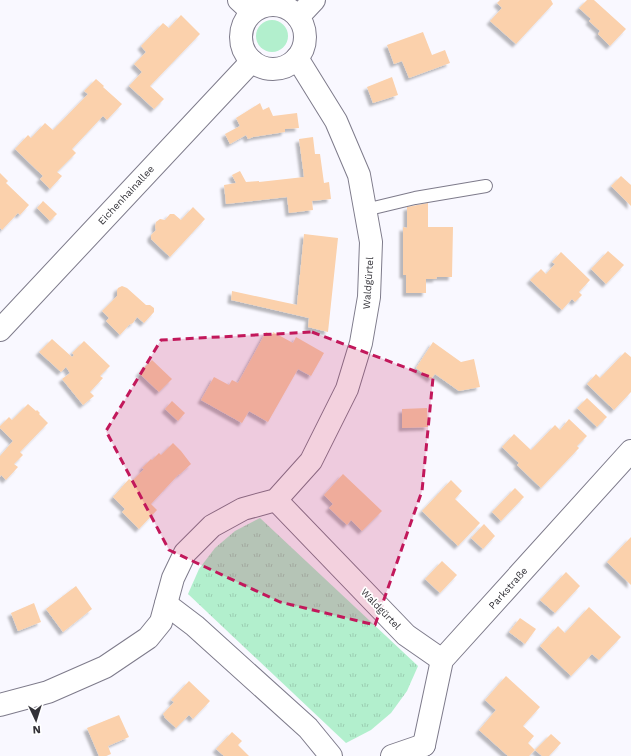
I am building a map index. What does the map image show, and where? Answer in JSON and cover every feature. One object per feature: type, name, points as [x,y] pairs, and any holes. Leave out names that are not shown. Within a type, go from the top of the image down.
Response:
[{"type":"street","points":[[298,17],[314,0]]},
{"type":"street","points":[[276,5],[289,9],[298,17],[304,27],[305,38],[302,49],[296,58],[287,66],[275,68],[263,67],[252,61],[245,52],[241,42],[241,31],[245,21],[245,6],[276,5]]},
{"type":"street","name":"Waldgürtel","points":[[296,58],[336,121],[359,175],[371,242],[369,297],[361,343],[348,389],[311,461],[276,500],[406,635],[442,660]]},
{"type":"street","name":"Eichenhainallee","points":[[0,330],[252,61]]},
{"type":"street","name":"Parkstraße","points":[[442,660],[631,451]]},
{"type":"street","points":[[0,705],[48,692],[105,667],[148,638],[161,622],[173,578],[185,553],[212,526],[243,509],[276,500]]},
{"type":"street","points":[[166,604],[195,626],[308,728],[331,756]]},
{"type":"street","points":[[392,756],[430,750],[442,660]]},
{"type":"lane","points":[[365,210],[416,198],[486,186]]},
{"type":"highlighted area","points":[[312,332],[433,378],[422,491],[375,625],[280,602],[169,550],[106,431],[161,340]]},
{"type":"green space","points":[[269,20],[275,20],[285,27],[288,36],[287,42],[281,49],[275,52],[269,52],[259,45],[256,39],[256,33],[263,23]]},
{"type":"green space","points":[[260,518],[418,666],[407,691],[391,713],[371,730],[346,743],[188,594],[199,569],[215,548],[235,531]]},
{"type":"building","points":[[500,0],[551,0],[553,4],[516,44],[490,21],[502,8],[497,3]]},
{"type":"building","points":[[587,0],[594,0],[626,29],[610,46],[598,34],[600,31],[589,21],[591,19],[579,8]]},
{"type":"building","points":[[181,15],[200,34],[150,86],[164,99],[154,109],[129,86],[142,72],[134,64],[146,52],[141,46],[163,23],[169,28]]},
{"type":"building","points":[[423,32],[432,55],[445,50],[450,63],[409,78],[402,61],[394,64],[387,45]]},
{"type":"building","points":[[392,77],[398,95],[373,103],[367,87]]},
{"type":"building","points":[[96,79],[122,104],[107,120],[103,116],[72,149],[76,153],[57,172],[62,176],[50,189],[40,179],[43,176],[15,149],[28,135],[31,138],[45,123],[53,130],[88,94],[84,91]]},
{"type":"building","points":[[260,103],[263,110],[269,107],[273,116],[297,113],[299,128],[285,129],[285,132],[248,139],[246,135],[230,144],[225,134],[240,126],[236,118]]},
{"type":"building","points":[[313,137],[315,154],[320,154],[324,183],[329,182],[331,199],[312,201],[313,210],[289,213],[287,197],[226,204],[224,185],[236,183],[232,175],[240,171],[246,182],[304,177],[299,139]]},
{"type":"building","points":[[0,173],[8,181],[6,183],[29,205],[20,215],[18,213],[2,230],[0,228]]},
{"type":"building","points":[[621,176],[631,185],[631,206],[611,186]]},
{"type":"building","points":[[43,201],[57,214],[50,221],[37,208]]},
{"type":"building","points":[[428,203],[428,227],[453,227],[452,277],[426,279],[426,293],[406,293],[406,275],[403,275],[403,227],[407,228],[407,207]]},
{"type":"building","points":[[193,207],[205,219],[170,257],[151,239],[151,235],[156,230],[156,222],[160,219],[165,220],[170,214],[174,214],[181,220]]},
{"type":"building","points":[[304,234],[338,238],[328,332],[308,327],[309,318],[231,300],[232,291],[297,305]]},
{"type":"building","points":[[608,251],[624,265],[606,284],[591,269]]},
{"type":"building","points":[[561,252],[590,280],[579,292],[582,295],[575,302],[572,299],[562,310],[530,280],[541,269],[546,274],[555,264],[552,262]]},
{"type":"building","points":[[122,286],[127,288],[146,305],[150,305],[154,308],[154,312],[144,323],[137,317],[133,323],[129,325],[120,335],[106,321],[109,318],[102,311],[117,296],[118,288]]},
{"type":"building","points":[[266,332],[272,335],[273,332],[293,343],[296,337],[324,353],[311,376],[298,369],[268,422],[249,411],[242,423],[201,400],[214,377],[229,385],[232,380],[238,383]]},
{"type":"building","points":[[52,339],[72,357],[74,355],[72,353],[84,341],[110,366],[100,376],[103,378],[90,392],[94,396],[83,405],[62,379],[70,373],[66,367],[61,372],[39,352]]},
{"type":"building","points":[[433,342],[461,362],[474,359],[480,387],[459,391],[435,374],[431,379],[416,368]]},
{"type":"building","points":[[625,352],[631,357],[631,392],[614,410],[587,384],[596,374],[600,378]]},
{"type":"building","points":[[152,360],[172,379],[159,392],[139,373]]},
{"type":"building","points":[[587,398],[607,417],[597,427],[577,408]]},
{"type":"building","points":[[172,401],[185,413],[178,421],[165,409]]},
{"type":"building","points":[[28,404],[36,411],[37,410],[48,423],[20,452],[23,455],[14,464],[18,467],[6,480],[1,475],[0,477],[0,456],[13,441],[0,428],[0,426],[9,417],[12,420]]},
{"type":"building","points":[[427,408],[428,427],[402,428],[402,409]]},
{"type":"building","points":[[569,419],[587,436],[577,446],[579,448],[541,488],[517,465],[519,463],[502,447],[514,434],[531,450],[555,425],[560,430]]},
{"type":"building","points":[[173,443],[191,464],[178,475],[151,504],[157,510],[139,529],[122,512],[125,509],[113,497],[129,479],[132,481],[144,469],[142,468],[151,459],[152,460],[159,453],[161,455]]},
{"type":"building","points":[[343,474],[382,511],[362,531],[351,520],[347,525],[329,508],[333,504],[324,495]]},
{"type":"building","points":[[451,480],[462,491],[455,499],[480,523],[458,546],[422,511]]},
{"type":"building","points":[[515,488],[524,497],[501,521],[492,512]]},
{"type":"building","points":[[484,524],[495,536],[483,549],[471,538]]},
{"type":"building","points":[[631,537],[631,585],[607,562]]},
{"type":"building","points":[[442,561],[457,575],[440,593],[425,579]]},
{"type":"building","points":[[566,572],[580,586],[555,613],[540,600]]},
{"type":"building","points":[[76,586],[92,609],[63,632],[46,609]]},
{"type":"building","points":[[34,603],[41,622],[18,631],[11,613]]},
{"type":"building","points":[[589,607],[621,637],[599,660],[592,654],[571,676],[540,646],[558,626],[565,633]]},
{"type":"building","points":[[520,618],[536,629],[525,644],[509,632]]},
{"type":"building","points":[[506,676],[540,707],[523,726],[534,736],[528,743],[535,750],[529,756],[508,756],[479,730],[496,710],[485,700]]},
{"type":"building","points":[[189,681],[210,701],[193,719],[189,715],[176,728],[164,717],[163,714],[174,702],[171,700]]},
{"type":"building","points":[[119,715],[129,737],[108,746],[111,754],[99,756],[87,728]]},
{"type":"building","points":[[232,732],[242,741],[238,745],[249,756],[224,756],[216,749]]},
{"type":"building","points":[[551,734],[561,743],[549,756],[542,756],[535,750]]}]
